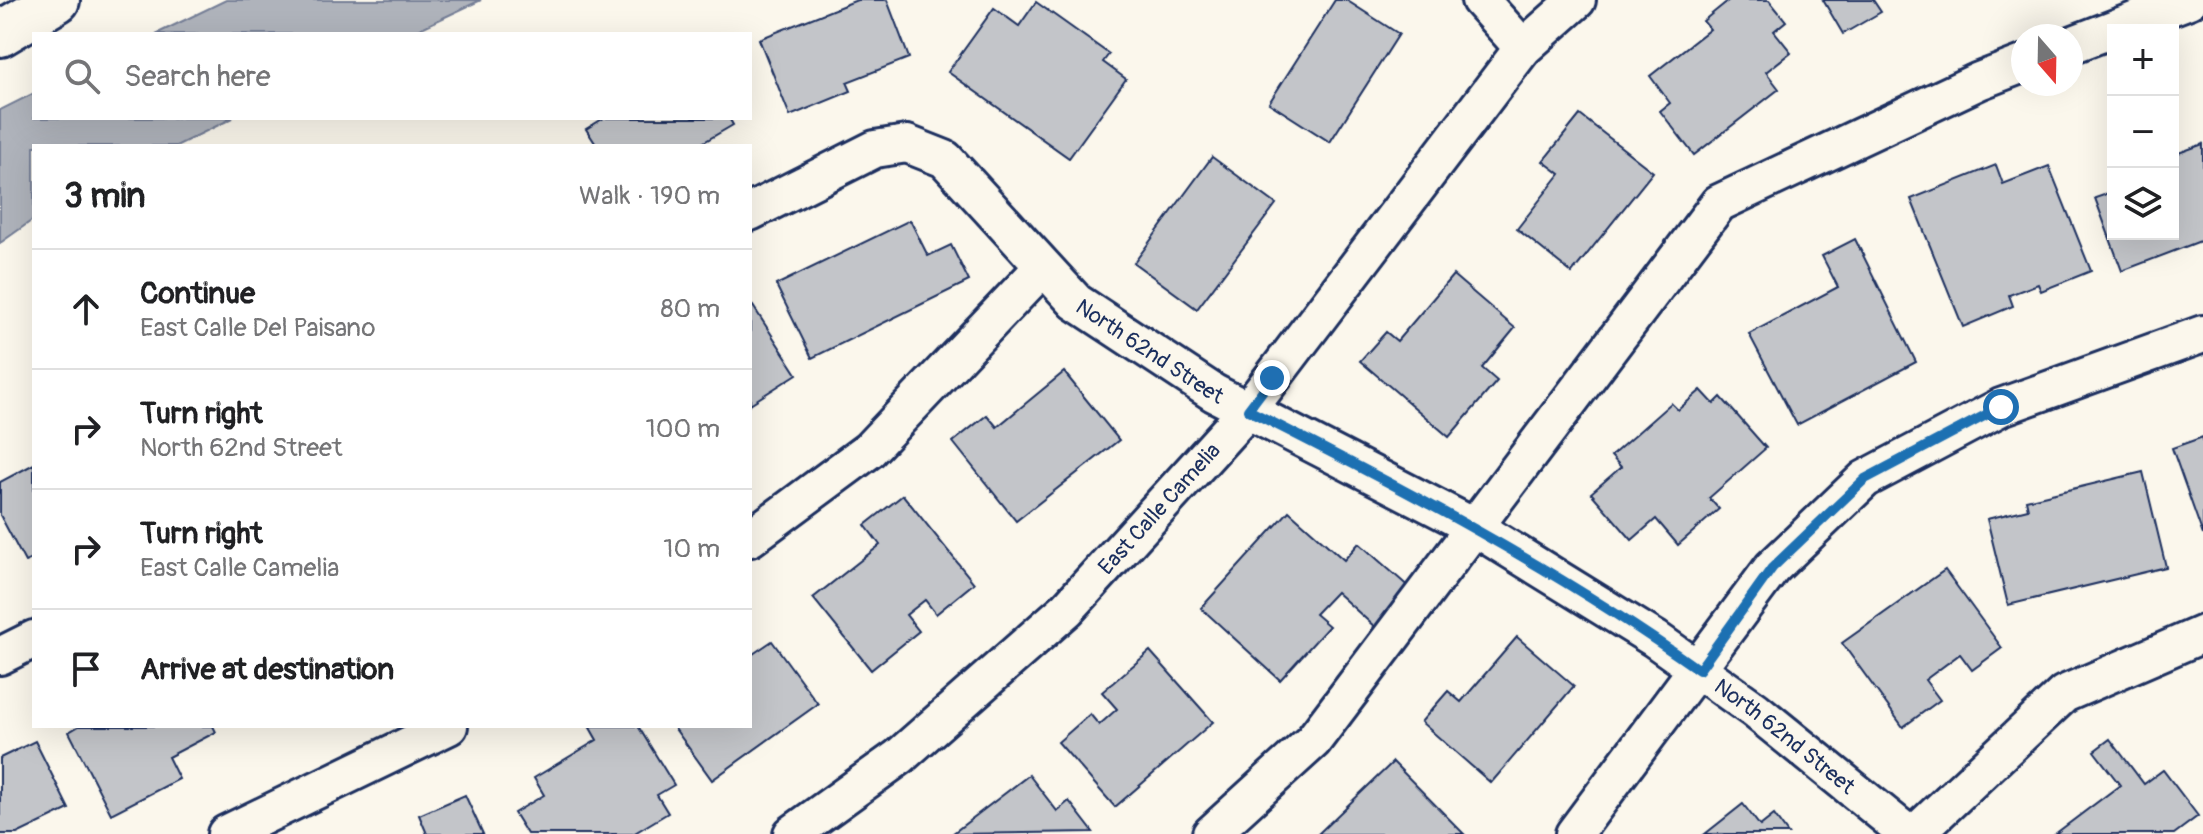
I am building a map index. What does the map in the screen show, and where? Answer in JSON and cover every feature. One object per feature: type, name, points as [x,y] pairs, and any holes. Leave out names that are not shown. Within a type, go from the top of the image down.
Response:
[{"type":"main road","points":[[0,34],[57,0]]},
{"type":"street","points":[[1480,0],[1523,48]]},
{"type":"street","name":"East Calle Camelia","points":[[792,834],[899,757],[1067,609],[1248,410],[1523,48],[1577,0]]},
{"type":"street","points":[[2083,40],[2189,0]]},
{"type":"street","points":[[1211,834],[1313,741],[1472,526],[1719,203],[2011,69]]},
{"type":"street","name":"North 62nd Street","points":[[752,211],[875,149],[907,144],[945,159],[1076,302],[1214,393],[1472,526],[1655,639],[1755,710],[1908,834]]},
{"type":"street","points":[[752,537],[869,450],[1042,268]]},
{"type":"street","points":[[1574,834],[1772,568],[1865,479],[2001,407],[2203,334]]},
{"type":"street","points":[[1915,834],[2064,694],[2203,634]]},
{"type":"street","points":[[0,656],[32,640]]},
{"type":"street","points":[[226,834],[445,728]]},
{"type":"shaded area","points":[[226,0],[481,0],[413,32],[160,32]]},
{"type":"shaded area","points":[[32,94],[32,120],[229,120],[180,144],[32,144],[32,220],[0,243],[0,110]]},
{"type":"building","points":[[857,0],[887,0],[909,58],[847,82],[851,91],[790,116],[759,39]]},
{"type":"building","points":[[1335,0],[1346,0],[1399,34],[1330,142],[1269,103]]},
{"type":"building","points":[[1729,0],[1769,0],[1786,21],[1774,31],[1791,52],[1766,72],[1779,89],[1694,155],[1660,111],[1670,103],[1650,76],[1710,29],[1703,21]]},
{"type":"building","points":[[1823,0],[1873,0],[1881,12],[1843,34]]},
{"type":"building","points":[[1036,2],[1109,54],[1103,62],[1126,79],[1069,158],[948,72],[994,8],[1019,26]]},
{"type":"building","points":[[1580,115],[1653,172],[1572,273],[1517,229],[1560,174],[1543,161]]},
{"type":"building","points":[[601,120],[730,120],[733,125],[700,144],[596,144],[586,129]]},
{"type":"building","points":[[2203,144],[2203,240],[2122,271],[2111,240],[2179,240],[2179,153]]},
{"type":"building","points":[[1212,157],[1276,204],[1197,309],[1134,263]]},
{"type":"building","points":[[1996,165],[2003,184],[2049,166],[2091,271],[2041,291],[2038,284],[2009,295],[2013,306],[1963,327],[1911,199]]},
{"type":"building","points":[[2107,194],[2107,230],[2095,198]]},
{"type":"building","points":[[910,220],[928,256],[951,245],[969,281],[812,358],[776,285]]},
{"type":"building","points":[[1855,239],[1916,362],[1797,425],[1749,334],[1838,287],[1822,256]]},
{"type":"building","points":[[1453,275],[1515,328],[1482,368],[1497,381],[1449,437],[1360,361],[1386,332],[1397,341]]},
{"type":"building","points":[[752,307],[797,374],[752,403]]},
{"type":"building","points":[[1064,372],[1119,440],[1016,521],[953,442],[987,415],[997,427]]},
{"type":"building","points":[[1701,390],[1714,404],[1721,397],[1766,448],[1709,498],[1719,509],[1678,545],[1656,519],[1632,540],[1591,493],[1621,467],[1611,456],[1671,403],[1678,410]]},
{"type":"building","points":[[2203,437],[2203,535],[2172,448]]},
{"type":"building","points":[[32,465],[32,559],[25,562],[0,515],[0,482]]},
{"type":"building","points":[[2143,472],[2166,567],[2008,605],[1987,519],[2028,509],[2026,500]]},
{"type":"building","points":[[903,495],[974,583],[936,614],[925,600],[906,615],[919,631],[871,670],[813,598],[880,545],[865,525]]},
{"type":"building","points":[[1289,511],[1344,560],[1359,543],[1411,589],[1376,628],[1336,592],[1315,614],[1329,626],[1280,680],[1201,608]]},
{"type":"building","points":[[1945,570],[2002,648],[1972,670],[1960,654],[1925,680],[1940,700],[1903,727],[1842,643]]},
{"type":"building","points":[[1517,637],[1574,686],[1491,783],[1421,722],[1448,691],[1461,702]]},
{"type":"building","points":[[772,641],[818,704],[712,780],[674,728],[752,728],[752,655]]},
{"type":"building","points":[[1150,651],[1213,722],[1115,807],[1058,742],[1090,714],[1099,725],[1117,709],[1102,692]]},
{"type":"building","points":[[76,728],[214,728],[216,732],[168,757],[179,779],[111,814],[69,732]]},
{"type":"building","points":[[590,728],[639,728],[674,785],[657,795],[668,813],[633,834],[527,834],[514,813],[544,795],[534,778],[597,740]]},
{"type":"building","points":[[2110,739],[2144,784],[2163,770],[2198,816],[2174,834],[2055,834],[2120,785],[2094,751]]},
{"type":"building","points":[[35,741],[69,809],[17,834],[0,834],[0,758]]},
{"type":"building","points":[[1393,762],[1464,834],[1318,834]]},
{"type":"building","points":[[1029,775],[1057,811],[1069,801],[1093,832],[952,834]]},
{"type":"building","points":[[465,795],[483,834],[427,834],[419,815]]},
{"type":"building","points":[[1743,804],[1760,826],[1774,815],[1788,834],[1705,834]]},
{"type":"route","points":[[1272,378],[1248,410],[1472,526],[1655,639],[1699,670],[1772,568],[1865,479],[2001,407]]}]
